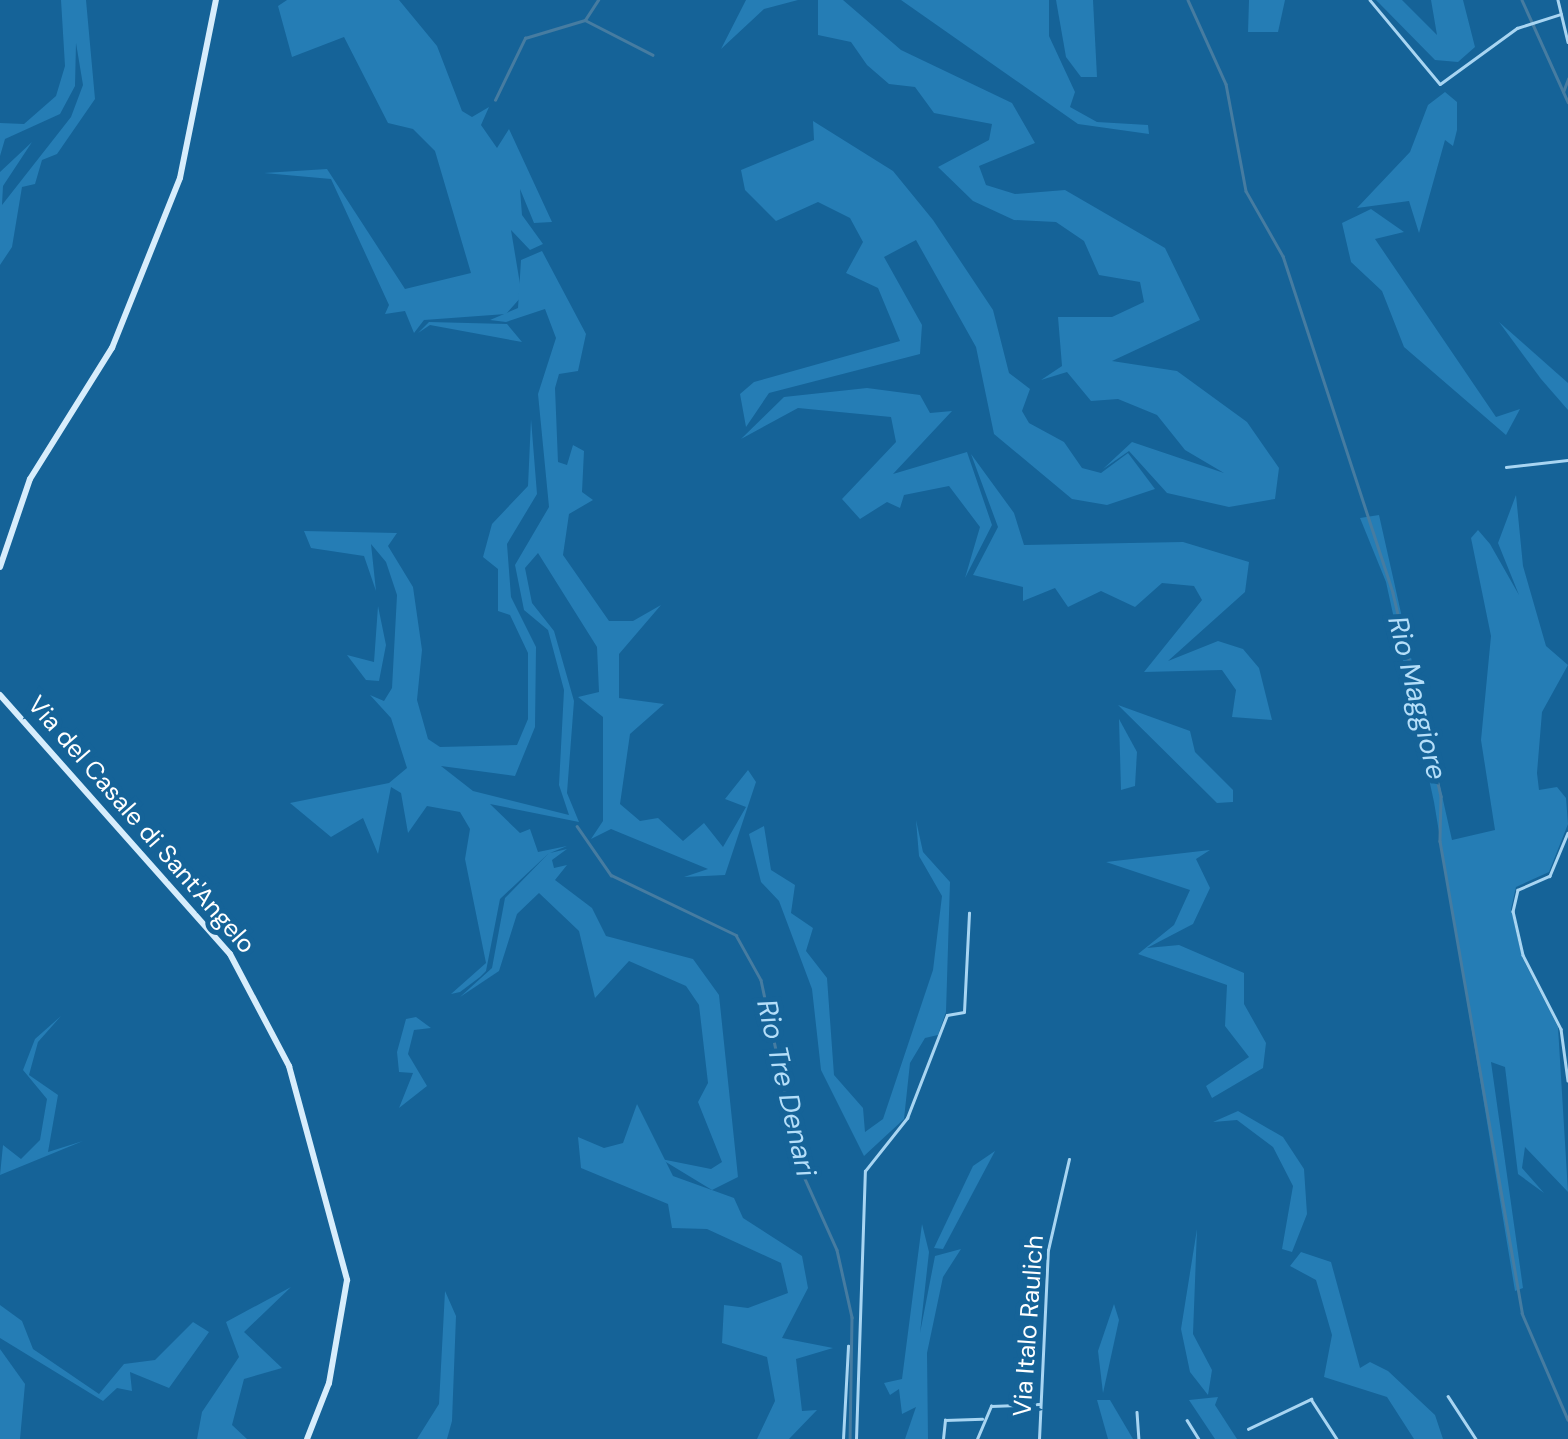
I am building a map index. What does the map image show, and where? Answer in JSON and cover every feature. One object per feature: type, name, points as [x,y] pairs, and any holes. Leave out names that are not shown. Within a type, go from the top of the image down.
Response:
[{"type":"main road","points":[[0,567],[30,479],[114,344],[182,173],[216,0]]},
{"type":"main road","name":"Via del Casale di Sant'Angelo","points":[[0,695],[230,954],[289,1066],[347,1274],[329,1383],[308,1439]]},
{"type":"street","points":[[1370,0],[1440,84],[1514,30],[1561,14]]},
{"type":"street","points":[[1558,0],[1568,42]]},
{"type":"street","points":[[1506,466],[1568,460]]},
{"type":"street","points":[[1568,833],[1551,874],[1518,890],[1513,909],[1522,955],[1560,1028],[1568,1081]]},
{"type":"street","points":[[856,1439],[865,1170],[907,1118],[945,1018],[964,1012],[969,913]]},
{"type":"street","name":"Via Italo Raulich","points":[[1039,1439],[1048,1250],[1069,1159]]},
{"type":"street","points":[[843,1439],[848,1346]]},
{"type":"street","points":[[1448,1396],[1476,1439]]},
{"type":"street","points":[[1248,1429],[1309,1399],[1337,1439]]},
{"type":"street","points":[[978,1439],[984,1419],[996,1404],[1041,1404]]},
{"type":"street","points":[[1137,1412],[1138,1439]]},
{"type":"street","points":[[944,1439],[945,1420],[984,1419]]},
{"type":"street","points":[[1188,1420],[1198,1439]]},
{"type":"shaded area","points":[[61,0],[86,0],[95,99],[57,154],[42,160],[35,184],[22,187],[12,247],[0,265],[0,172],[32,142],[3,186],[2,205],[71,117],[83,85],[76,43],[75,86],[60,114],[5,139],[0,156],[0,123],[24,124],[56,96],[65,66]]},
{"type":"shaded area","points":[[287,0],[399,0],[437,46],[462,111],[472,117],[489,107],[481,125],[497,148],[509,129],[552,222],[534,223],[520,189],[522,215],[543,244],[530,250],[511,230],[522,296],[506,314],[424,320],[414,333],[405,311],[385,314],[389,305],[331,179],[264,173],[327,169],[405,289],[471,273],[435,151],[413,129],[388,123],[344,37],[292,57],[278,6]]},
{"type":"shaded area","points":[[746,0],[798,0],[764,9],[721,49]]},
{"type":"shaded area","points":[[818,0],[843,0],[901,50],[1012,103],[1035,143],[979,166],[986,185],[1015,194],[1065,190],[1165,248],[1200,320],[1112,361],[1177,371],[1247,422],[1279,468],[1275,499],[1229,507],[1167,493],[1129,451],[1103,469],[1132,442],[1224,473],[1185,450],[1157,415],[1118,399],[1091,401],[1067,372],[1041,380],[1062,366],[1058,317],[1112,317],[1144,302],[1140,282],[1099,275],[1084,241],[1056,222],[1014,220],[973,201],[938,167],[989,140],[992,124],[934,113],[915,87],[889,84],[867,65],[851,42],[818,35]]},
{"type":"shaded area","points":[[901,0],[1049,0],[1049,36],[1075,92],[1070,107],[1097,122],[1148,125],[1149,134],[1078,124]]},
{"type":"shaded area","points":[[1056,0],[1093,0],[1097,77],[1081,77],[1066,57]]},
{"type":"shaded area","points":[[1249,0],[1285,0],[1278,32],[1248,32]]},
{"type":"shaded area","points":[[1376,0],[1402,0],[1437,35],[1431,0],[1463,0],[1475,47],[1458,62],[1435,60]]},
{"type":"shaded area","points":[[1445,92],[1457,102],[1457,130],[1453,146],[1445,140],[1419,233],[1409,201],[1357,208],[1410,152],[1428,105]]},
{"type":"shaded area","points":[[813,121],[893,171],[933,220],[993,310],[1009,373],[1030,389],[1022,411],[1029,423],[1064,442],[1082,468],[1101,473],[1128,453],[1155,489],[1107,505],[1072,499],[994,434],[976,347],[916,240],[884,257],[922,325],[920,354],[769,393],[746,427],[740,394],[754,382],[900,341],[878,288],[846,273],[863,242],[850,218],[818,202],[776,221],[745,190],[741,170],[814,140]]},
{"type":"shaded area","points":[[1371,209],[1404,232],[1375,239],[1496,417],[1520,409],[1506,435],[1404,347],[1382,291],[1351,262],[1342,223]]},
{"type":"shaded area","points":[[542,251],[586,334],[578,371],[559,374],[555,388],[558,462],[567,465],[573,445],[584,451],[582,492],[593,500],[569,514],[563,555],[609,621],[633,621],[661,605],[619,654],[619,698],[664,704],[630,734],[620,804],[640,821],[658,818],[683,841],[704,823],[723,847],[746,807],[725,799],[748,770],[756,782],[725,875],[684,877],[708,869],[611,829],[591,839],[603,821],[603,717],[578,697],[599,692],[597,647],[538,553],[525,568],[532,603],[554,631],[574,701],[567,793],[579,822],[490,804],[520,833],[530,829],[538,852],[567,846],[550,853],[567,849],[552,860],[554,868],[567,865],[555,880],[592,908],[606,936],[693,959],[719,995],[738,1177],[712,1190],[661,1159],[711,1169],[722,1162],[698,1102],[708,1083],[699,1005],[686,986],[629,961],[595,998],[579,931],[539,893],[517,914],[499,971],[460,997],[492,968],[505,898],[549,853],[500,899],[486,971],[460,992],[451,994],[486,963],[465,859],[470,829],[460,812],[427,806],[408,833],[401,793],[391,787],[378,854],[363,818],[331,837],[290,803],[389,783],[407,768],[391,718],[370,695],[384,701],[392,688],[397,595],[386,562],[371,544],[376,591],[364,556],[311,548],[304,531],[397,533],[388,546],[413,587],[422,650],[417,700],[428,739],[440,747],[517,745],[528,719],[528,653],[510,615],[498,611],[498,569],[483,557],[492,524],[528,486],[531,419],[537,494],[507,544],[511,597],[536,647],[535,727],[515,776],[441,766],[473,791],[569,815],[559,785],[564,690],[548,630],[524,610],[515,565],[549,507],[538,394],[556,338],[545,309],[506,322],[490,320],[518,308],[521,260]]},
{"type":"shaded area","points":[[429,322],[507,324],[522,342],[430,325],[418,333]]},
{"type":"shaded area","points":[[1499,322],[1568,383],[1568,410],[1541,379]]},
{"type":"shaded area","points":[[867,388],[920,395],[930,413],[952,411],[893,474],[967,452],[992,525],[965,578],[980,527],[949,486],[904,495],[900,508],[887,502],[860,519],[842,499],[896,442],[891,417],[798,408],[741,439],[784,397]]},
{"type":"shaded area","points":[[971,454],[1014,513],[1024,545],[1183,542],[1249,562],[1245,592],[1168,661],[1218,641],[1243,649],[1259,668],[1272,720],[1232,717],[1236,690],[1222,670],[1144,672],[1202,600],[1194,586],[1162,583],[1135,607],[1101,591],[1068,607],[1055,588],[1023,601],[1023,587],[973,575],[998,527]]},
{"type":"shaded area","points":[[1516,495],[1523,566],[1546,646],[1568,665],[1542,712],[1537,773],[1539,790],[1557,787],[1566,798],[1568,824],[1549,872],[1516,887],[1511,909],[1522,957],[1558,1027],[1568,1192],[1525,1147],[1522,1168],[1544,1193],[1518,1174],[1505,1067],[1491,1062],[1523,1288],[1515,1291],[1434,802],[1386,582],[1360,518],[1379,515],[1452,840],[1495,830],[1481,740],[1491,636],[1471,538],[1478,530],[1490,544],[1519,595],[1498,543]]},
{"type":"shaded area","points":[[378,606],[386,645],[379,681],[366,680],[347,655],[374,662]]},
{"type":"shaded area","points":[[1118,705],[1190,731],[1195,752],[1233,790],[1233,802],[1217,803]]},
{"type":"shaded area","points":[[1119,719],[1137,752],[1135,786],[1121,790]]},
{"type":"shaded area","points":[[916,820],[923,852],[950,882],[946,1012],[938,1035],[925,1038],[910,1063],[904,1119],[864,1156],[821,1070],[812,989],[779,901],[761,882],[749,834],[764,826],[771,870],[795,885],[791,913],[813,928],[806,951],[827,978],[834,1075],[863,1108],[865,1132],[883,1119],[933,970],[942,896],[919,856]]},
{"type":"shaded area","points":[[1210,850],[1196,859],[1210,888],[1193,924],[1147,948],[1179,945],[1244,973],[1244,1004],[1266,1043],[1263,1068],[1212,1098],[1206,1086],[1249,1057],[1225,1026],[1227,985],[1138,954],[1174,925],[1190,890],[1106,862]]},
{"type":"shaded area","points":[[61,1016],[38,1042],[29,1075],[58,1095],[48,1152],[83,1141],[0,1175],[3,1145],[21,1159],[40,1140],[47,1099],[23,1070],[35,1039]]},
{"type":"shaded area","points":[[416,1017],[431,1028],[414,1030],[408,1054],[427,1086],[399,1108],[413,1073],[399,1072],[397,1052],[406,1019]]},
{"type":"shaded area","points":[[637,1104],[673,1176],[734,1198],[743,1218],[802,1256],[808,1288],[782,1338],[833,1348],[796,1359],[802,1411],[817,1410],[789,1439],[757,1439],[775,1401],[767,1357],[722,1343],[724,1305],[748,1308],[788,1293],[781,1263],[707,1229],[672,1228],[668,1204],[581,1168],[578,1137],[604,1148],[623,1143]]},
{"type":"shaded area","points":[[1238,1111],[1283,1137],[1304,1169],[1307,1214],[1292,1252],[1282,1249],[1293,1186],[1273,1147],[1237,1120],[1213,1122]]},
{"type":"shaded area","points":[[995,1151],[943,1249],[934,1248],[973,1166]]},
{"type":"shaded area","points":[[922,1224],[929,1252],[920,1333],[935,1256],[961,1249],[943,1277],[927,1353],[928,1439],[905,1439],[916,1407],[902,1414],[899,1389],[890,1395],[884,1383],[902,1379]]},
{"type":"shaded area","points":[[1197,1229],[1193,1334],[1212,1370],[1208,1395],[1190,1372],[1181,1329]]},
{"type":"shaded area","points":[[1301,1252],[1331,1262],[1360,1368],[1370,1362],[1388,1371],[1435,1415],[1443,1439],[1414,1439],[1387,1397],[1324,1377],[1332,1335],[1316,1280],[1290,1266]]},
{"type":"shaded area","points":[[291,1287],[244,1332],[282,1368],[244,1379],[232,1425],[247,1439],[197,1439],[202,1412],[239,1357],[226,1322]]},
{"type":"shaded area","points":[[445,1291],[456,1316],[452,1421],[447,1439],[417,1439],[439,1404]]},
{"type":"shaded area","points":[[1114,1304],[1119,1320],[1103,1393],[1098,1351]]},
{"type":"shaded area","points":[[0,1305],[22,1321],[33,1349],[99,1394],[124,1364],[155,1360],[193,1322],[209,1332],[169,1388],[130,1372],[132,1391],[117,1388],[103,1401],[0,1338]]},
{"type":"shaded area","points":[[0,1349],[25,1384],[20,1439],[0,1439]]},
{"type":"shaded area","points":[[1218,1397],[1215,1405],[1237,1439],[1215,1439],[1189,1400]]},
{"type":"shaded area","points":[[1097,1400],[1110,1400],[1133,1439],[1108,1439]]},
{"type":"waterway","points":[[495,100],[525,38],[585,20],[598,0]]},
{"type":"waterway","name":"Rio Maggiore","points":[[1188,0],[1226,84],[1246,191],[1283,256],[1393,593],[1441,796],[1440,841],[1522,1313],[1568,1420]]},
{"type":"waterway","points":[[1522,0],[1568,102]]},
{"type":"waterway","points":[[585,20],[653,55]]},
{"type":"waterway","points":[[1563,92],[1568,79]]},
{"type":"waterway","name":"Rio Tre Denari","points":[[577,826],[611,875],[736,935],[761,980],[802,1172],[837,1250],[852,1317],[850,1439]]}]
